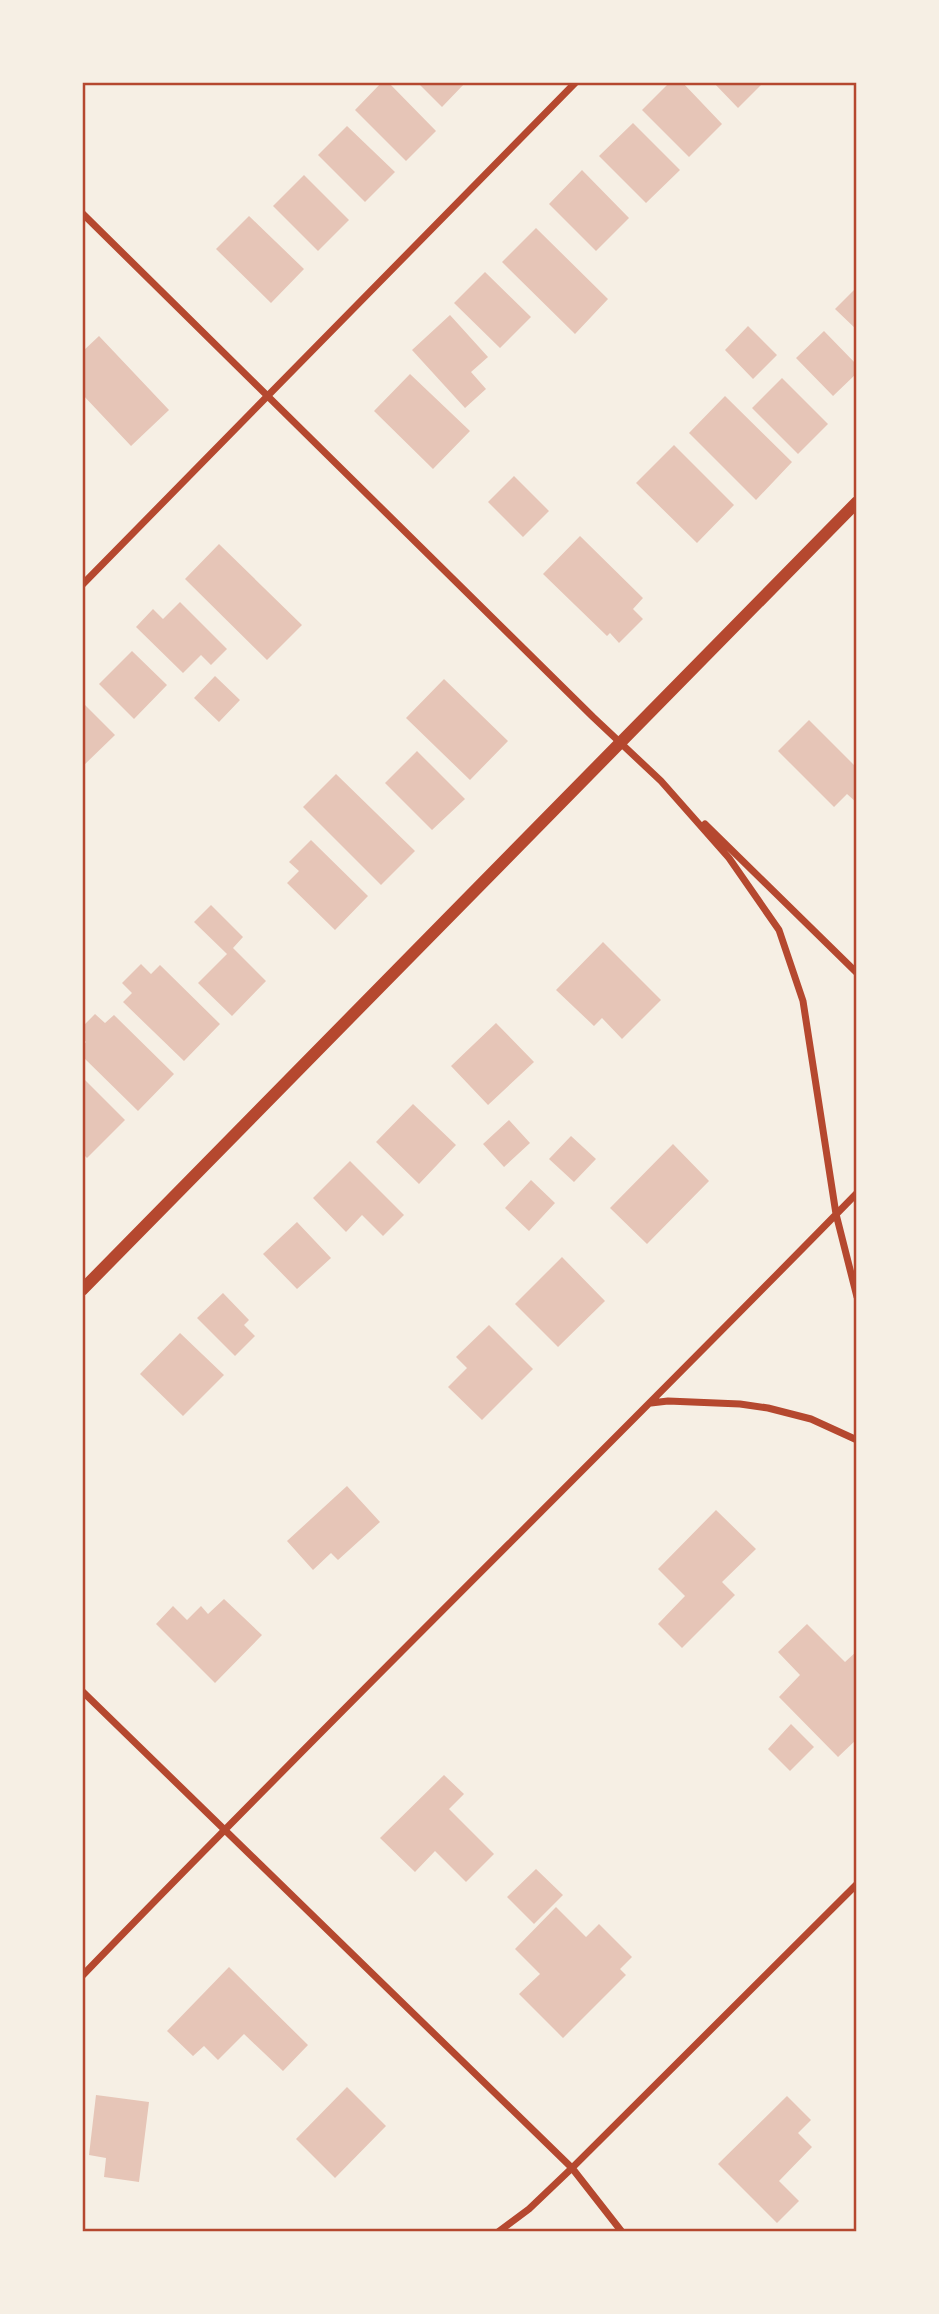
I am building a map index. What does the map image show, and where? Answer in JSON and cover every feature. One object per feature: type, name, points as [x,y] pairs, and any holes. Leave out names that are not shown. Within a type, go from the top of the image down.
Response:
[{"type":"street","points":[[82,585],[576,82]]},
{"type":"street","points":[[82,212],[857,973]]},
{"type":"street","points":[[82,1290],[857,502]]},
{"type":"street","points":[[660,781],[729,858],[779,930],[803,1001],[836,1214],[857,1297]]},
{"type":"street","points":[[82,1976],[224,1829],[651,1403],[857,1193]]},
{"type":"street","points":[[651,1403],[668,1401],[740,1404],[768,1408],[811,1419],[857,1440]]},
{"type":"street","points":[[82,1691],[572,2168],[622,2232]]},
{"type":"street","points":[[498,2232],[528,2209],[572,2168],[857,1884]]},
{"type":"building","points":[[382,82],[388,82],[436,131],[406,161],[355,110]]},
{"type":"building","points":[[417,82],[466,82],[442,107]]},
{"type":"building","points":[[670,82],[682,82],[722,124],[689,157],[642,110]]},
{"type":"building","points":[[713,82],[764,82],[738,108]]},
{"type":"building","points":[[633,123],[680,170],[646,203],[599,156]]},
{"type":"building","points":[[347,126],[395,172],[365,202],[318,155]]},
{"type":"building","points":[[582,170],[629,218],[596,251],[549,204]]},
{"type":"building","points":[[304,175],[349,220],[318,251],[273,206]]},
{"type":"building","points":[[249,216],[304,269],[271,303],[216,249]]},
{"type":"building","points":[[536,228],[608,299],[575,334],[502,262]]},
{"type":"building","points":[[485,272],[531,317],[500,348],[454,303]]},
{"type":"building","points":[[857,287],[857,330],[835,309]]},
{"type":"building","points":[[450,315],[488,357],[471,372],[486,389],[465,408],[412,350]]},
{"type":"building","points":[[748,326],[777,355],[753,379],[725,350]]},
{"type":"building","points":[[824,331],[857,365],[857,373],[833,396],[796,358]]},
{"type":"building","points":[[99,336],[169,410],[131,446],[82,394],[82,352]]},
{"type":"building","points":[[410,374],[470,431],[433,469],[374,411]]},
{"type":"building","points":[[782,378],[828,424],[798,454],[752,408]]},
{"type":"building","points":[[725,396],[792,462],[756,500],[689,433]]},
{"type":"building","points":[[674,445],[734,505],[697,543],[636,483]]},
{"type":"building","points":[[514,476],[549,511],[523,537],[488,502]]},
{"type":"building","points":[[580,536],[643,598],[633,609],[643,619],[619,643],[610,633],[607,636],[543,574]]},
{"type":"building","points":[[219,544],[302,625],[267,660],[185,579]]},
{"type":"building","points":[[180,602],[227,649],[211,665],[201,655],[183,673],[136,627],[153,609],[163,619]]},
{"type":"building","points":[[132,651],[167,685],[134,719],[99,684]]},
{"type":"building","points":[[215,676],[240,700],[219,722],[194,698]]},
{"type":"building","points":[[444,679],[508,741],[470,780],[406,718]]},
{"type":"building","points":[[82,702],[115,735],[82,767]]},
{"type":"building","points":[[809,720],[857,768],[857,803],[847,794],[834,807],[778,751]]},
{"type":"building","points":[[417,751],[465,799],[432,830],[385,783]]},
{"type":"building","points":[[336,774],[415,851],[381,885],[303,807]]},
{"type":"building","points":[[311,840],[368,896],[335,930],[287,883],[299,871],[289,862]]},
{"type":"building","points":[[211,905],[243,937],[233,948],[266,981],[232,1016],[198,983],[227,954],[194,922]]},
{"type":"building","points":[[603,942],[661,1000],[622,1039],[602,1018],[594,1026],[556,990]]},
{"type":"building","points":[[141,964],[151,974],[160,965],[220,1024],[184,1061],[123,1002],[132,993],[122,983]]},
{"type":"building","points":[[95,1014],[105,1023],[114,1015],[174,1074],[138,1111],[82,1056],[82,1046],[86,1042],[82,1038],[82,1027]]},
{"type":"building","points":[[496,1023],[534,1062],[488,1105],[451,1066]]},
{"type":"building","points":[[82,1077],[125,1120],[87,1158],[82,1153]]},
{"type":"building","points":[[413,1104],[456,1145],[419,1184],[376,1142]]},
{"type":"building","points":[[509,1120],[530,1143],[504,1167],[483,1144]]},
{"type":"building","points":[[571,1136],[596,1159],[574,1182],[549,1159]]},
{"type":"building","points":[[673,1144],[709,1181],[647,1244],[610,1208]]},
{"type":"building","points":[[350,1161],[404,1215],[383,1236],[362,1215],[346,1232],[313,1198]]},
{"type":"building","points":[[531,1180],[555,1203],[529,1231],[505,1208]]},
{"type":"building","points":[[297,1222],[331,1258],[297,1289],[263,1254]]},
{"type":"building","points":[[562,1257],[605,1301],[558,1347],[515,1304]]},
{"type":"building","points":[[223,1293],[249,1320],[244,1325],[255,1336],[235,1356],[197,1318]]},
{"type":"building","points":[[489,1325],[533,1369],[482,1420],[448,1387],[467,1368],[456,1357]]},
{"type":"building","points":[[180,1333],[224,1375],[183,1416],[140,1374]]},
{"type":"building","points":[[347,1486],[380,1522],[338,1560],[331,1553],[313,1570],[287,1541]]},
{"type":"building","points":[[716,1510],[756,1549],[722,1582],[735,1595],[682,1648],[658,1624],[685,1596],[658,1569]]},
{"type":"building","points":[[224,1599],[262,1635],[215,1683],[156,1624],[173,1606],[187,1620],[201,1606],[208,1614]]},
{"type":"building","points":[[807,1624],[845,1662],[857,1651],[857,1739],[838,1757],[779,1697],[800,1675],[778,1652]]},
{"type":"building","points":[[791,1724],[814,1747],[790,1771],[768,1749]]},
{"type":"building","points":[[444,1775],[464,1794],[449,1809],[494,1854],[466,1882],[435,1851],[415,1872],[380,1838]]},
{"type":"building","points":[[536,1869],[563,1895],[534,1924],[507,1897]]},
{"type":"building","points":[[556,1907],[586,1937],[599,1924],[632,1957],[620,1969],[626,1975],[563,2038],[519,1994],[540,1974],[515,1949]]},
{"type":"building","points":[[229,1967],[308,2045],[283,2071],[244,2034],[218,2060],[204,2046],[193,2056],[167,2031]]},
{"type":"building","points":[[347,2087],[386,2126],[335,2178],[296,2139]]},
{"type":"building","points":[[96,2095],[149,2102],[139,2182],[104,2177],[106,2158],[89,2155]]},
{"type":"building","points":[[787,2096],[811,2120],[798,2133],[812,2147],[779,2181],[799,2201],[777,2223],[718,2164]]}]
